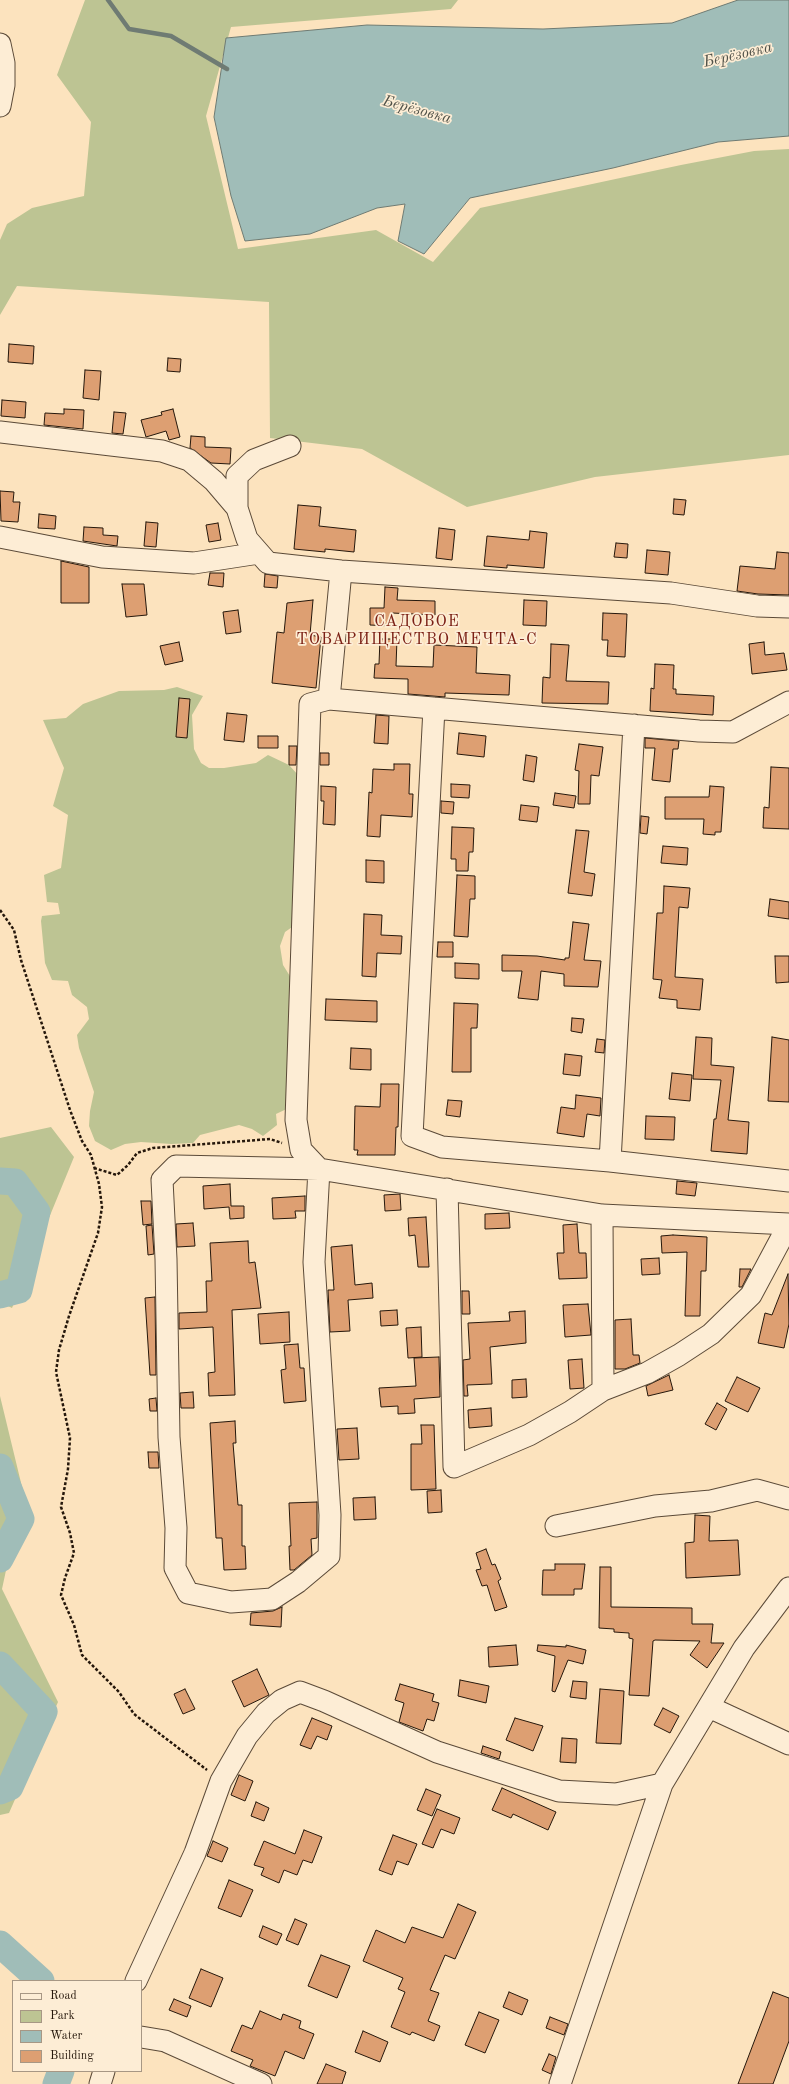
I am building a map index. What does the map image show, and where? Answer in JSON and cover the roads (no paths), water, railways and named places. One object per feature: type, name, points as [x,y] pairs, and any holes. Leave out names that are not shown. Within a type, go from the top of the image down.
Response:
[{"type":"street","points":[[0,44],[4,70],[4,85],[0,106]]},
{"type":"street","points":[[0,432],[162,451],[189,460],[214,481],[237,508]]},
{"type":"street","points":[[290,446],[254,460],[237,476],[237,508],[247,539],[268,563],[341,571],[671,593],[757,606],[789,607]]},
{"type":"street","points":[[0,537],[102,557],[194,563],[259,553]]},
{"type":"street","points":[[329,699],[341,571]]},
{"type":"street","points":[[447,1189],[454,1468],[529,1435],[570,1412],[603,1390],[646,1373],[679,1355],[711,1334],[752,1295],[789,1224],[602,1215],[447,1189],[319,1170],[176,1166],[162,1180],[166,1275],[169,1437],[176,1528],[175,1568],[188,1593],[231,1602],[272,1599],[298,1582],[329,1556],[330,1515],[314,1262],[319,1170],[301,1150],[296,1120],[310,704],[329,699],[700,731],[733,732],[789,702]]},
{"type":"street","points":[[434,708],[412,1136],[442,1147],[610,1161],[789,1181]]},
{"type":"street","points":[[610,1161],[634,725]]},
{"type":"street","points":[[602,1215],[603,1390]]},
{"type":"street","points":[[556,1526],[655,1506],[712,1501],[757,1490],[789,1499]]},
{"type":"street","points":[[560,2084],[662,1784],[744,1648],[789,1588]]},
{"type":"street","points":[[136,1980],[195,1853],[221,1781],[247,1736],[266,1713],[282,1700],[300,1692],[324,1701],[437,1752],[559,1792],[616,1794],[662,1784]]},
{"type":"street","points":[[709,1707],[789,1744]]},
{"type":"street","points":[[142,2037],[165,2041],[261,2084]]},
{"type":"street","points":[[100,2084],[104,2072]]},
{"type":"water","points":[[738,0],[789,0],[789,136],[718,142],[613,168],[470,198],[424,254],[398,241],[405,204],[377,208],[310,234],[245,241],[231,196],[214,117],[226,38],[367,25],[543,29],[672,23]]},
{"type":"waterway","name":"Берёзовка","points":[[108,0],[129,29],[171,36],[227,69]]},
{"type":"waterway","points":[[0,1181],[15,1182],[37,1212],[19,1290],[0,1295]]},
{"type":"waterway","points":[[0,1467],[21,1519],[0,1559]]},
{"type":"waterway","points":[[0,1665],[44,1712],[10,1787],[0,1791]]},
{"type":"waterway","points":[[0,1944],[40,1980]]},
{"type":"waterway","points":[[56,2084],[61,2072]]},
{"type":"district","name":"САДОВОЕ ТОВАРИЩЕСТВО МЕЧТА-С","points":[[417,631]]}]
